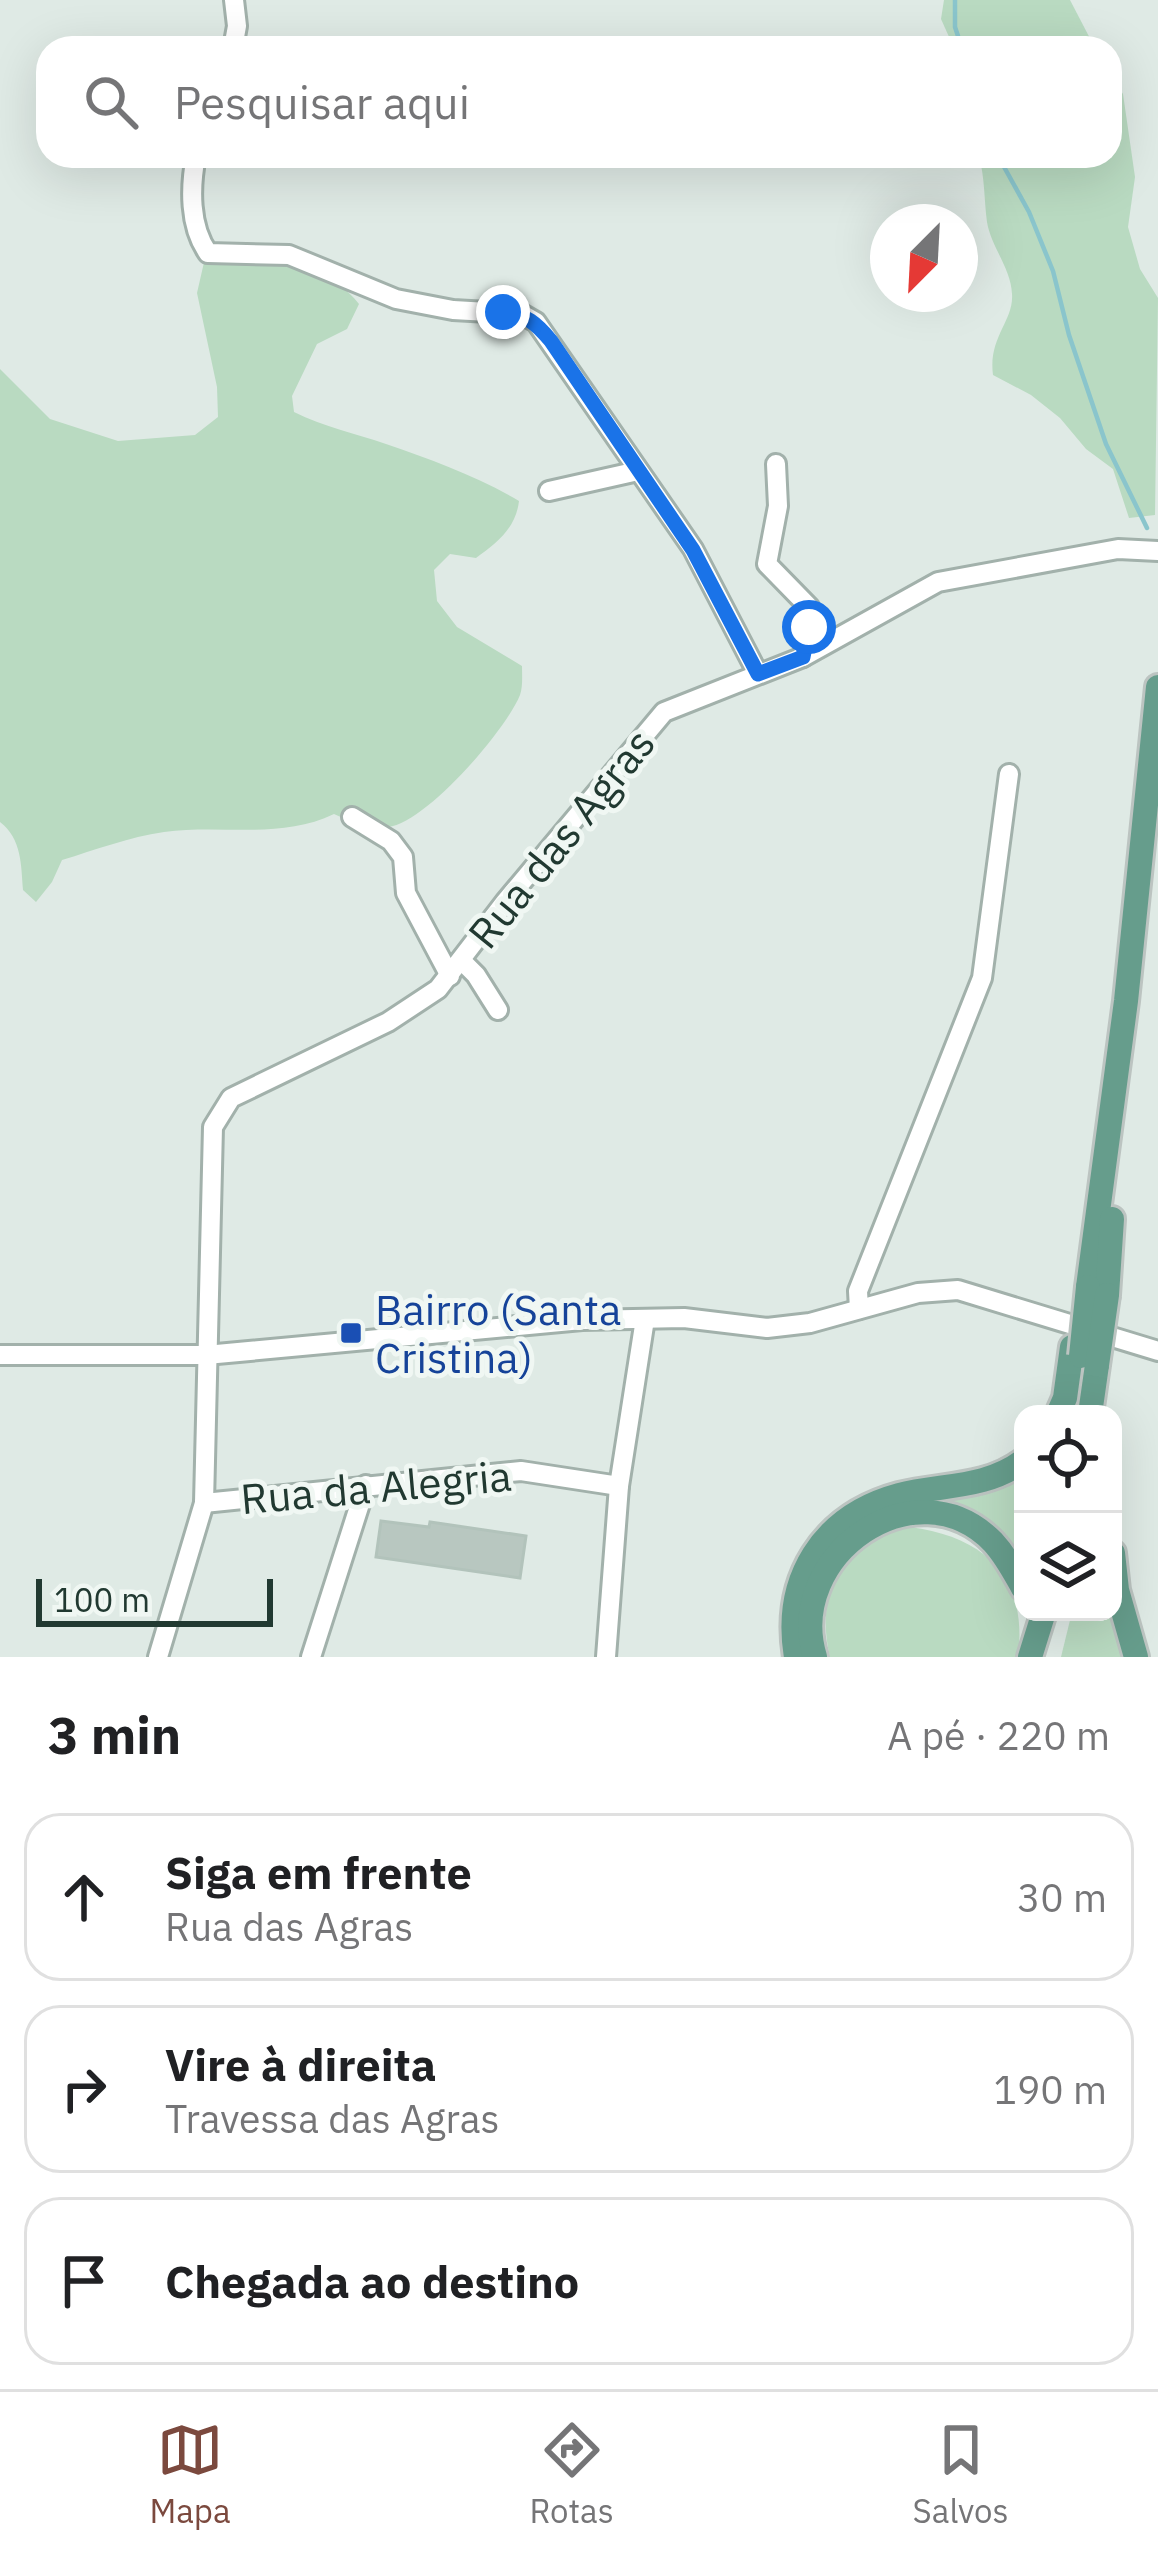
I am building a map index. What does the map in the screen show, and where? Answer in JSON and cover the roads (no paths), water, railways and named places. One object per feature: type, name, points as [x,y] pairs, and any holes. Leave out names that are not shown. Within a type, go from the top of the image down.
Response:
[{"type":"main road","points":[[1079,1405],[1097,1291],[1158,687]]},
{"type":"main road","points":[[1062,1405],[1083,1356]]},
{"type":"main road","points":[[1083,1356],[1089,1405]]},
{"type":"main road","points":[[1083,1356],[1097,1405]]},
{"type":"main road","points":[[796,1657],[792,1632],[795,1592],[832,1530],[860,1510],[901,1495],[970,1485],[1014,1468]]},
{"type":"main road","points":[[814,1657],[809,1638],[811,1604],[828,1564],[858,1533],[898,1514],[951,1516],[990,1539],[1014,1575]]},
{"type":"main road","points":[[1122,1612],[1136,1657]]},
{"type":"main road","points":[[1026,1657],[1027,1621]]},
{"type":"main road","points":[[1026,1657],[1040,1621]]},
{"type":"main road","points":[[1046,1657],[1056,1621]]},
{"type":"street","points":[[234,0],[235,36]]},
{"type":"street","points":[[196,168],[194,218],[198,239],[208,253],[289,256],[396,299],[453,310],[522,314],[536,322],[693,550],[758,674]]},
{"type":"street","points":[[776,464],[778,506],[767,564],[809,607],[803,657]]},
{"type":"street","points":[[549,490],[638,471]]},
{"type":"street","name":"Rua das Agras","points":[[158,1657],[204,1503],[213,1127],[231,1098],[388,1022],[438,989],[664,712],[803,657],[938,582],[1118,549],[1158,551]]},
{"type":"street","points":[[860,1310],[858,1292],[982,978],[1009,774]]},
{"type":"street","points":[[352,818],[391,841],[403,857],[406,893],[455,968],[498,1010]]},
{"type":"street","points":[[0,1355],[206,1354],[582,1320],[645,1318],[767,1328],[810,1323],[918,1293],[958,1290],[1158,1351]]},
{"type":"street","points":[[607,1657],[619,1486],[645,1318]]},
{"type":"street","name":"Rua da Alegria","points":[[204,1503],[521,1471],[619,1486]]},
{"type":"street","points":[[311,1657],[366,1485]]},
{"type":"waterway","points":[[955,0],[958,36]]},
{"type":"waterway","points":[[1005,168],[1053,271],[1106,444],[1147,528]]},
{"type":"place","name":"Bairro (Santa Cristina)","points":[[351,1333]]}]
